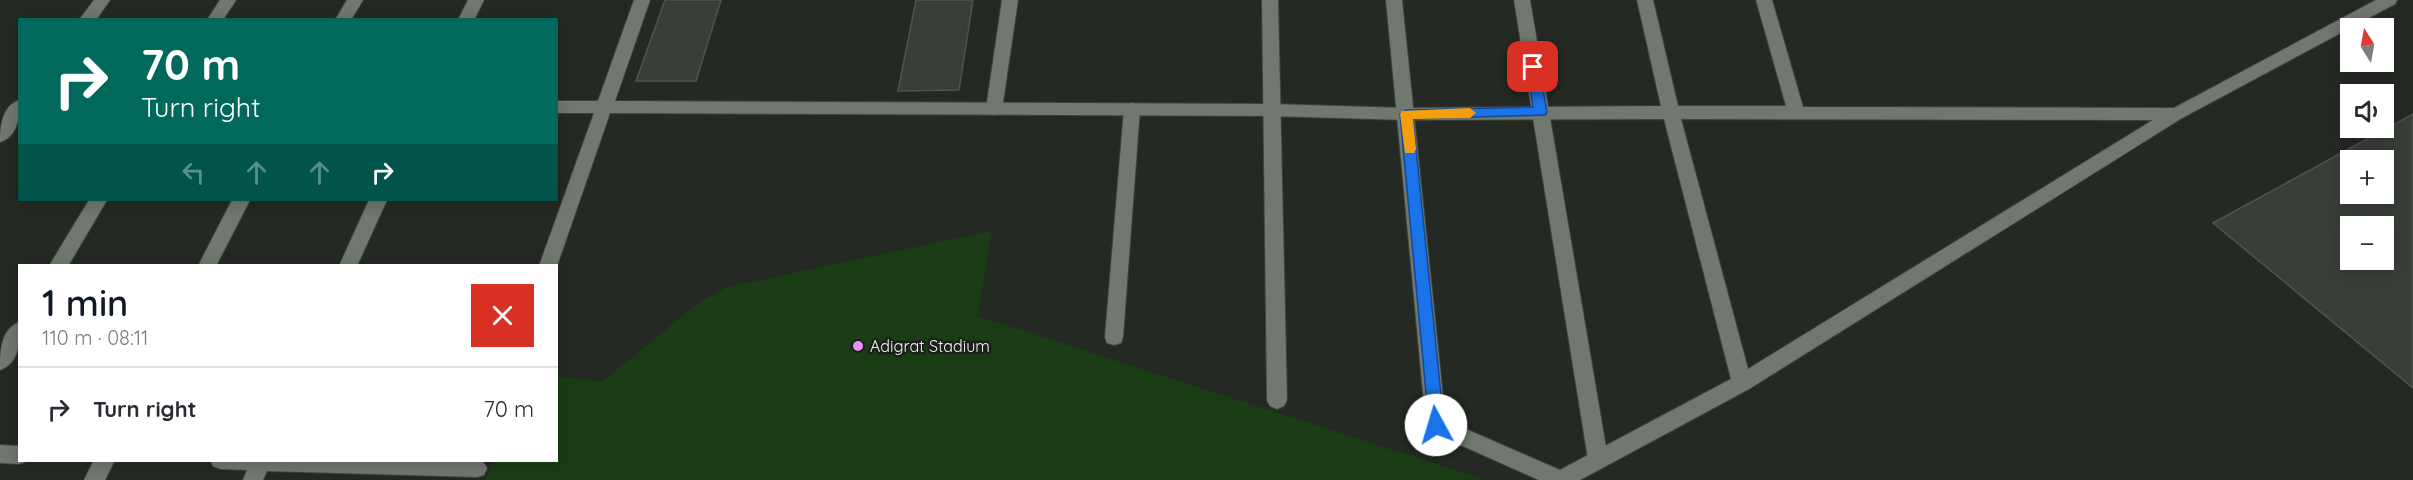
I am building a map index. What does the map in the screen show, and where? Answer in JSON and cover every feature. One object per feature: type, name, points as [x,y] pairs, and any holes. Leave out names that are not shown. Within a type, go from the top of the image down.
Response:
[{"type":"street","points":[[88,18],[102,0]]},
{"type":"street","points":[[216,18],[228,0]]},
{"type":"street","points":[[344,18],[355,0]]},
{"type":"street","points":[[467,18],[476,0]]},
{"type":"street","points":[[549,264],[642,0]]},
{"type":"street","points":[[994,109],[1010,0]]},
{"type":"street","points":[[1270,0],[1277,400]]},
{"type":"street","points":[[1394,0],[1436,425],[1561,480],[1742,383],[2176,114],[2384,1]]},
{"type":"street","points":[[1522,0],[1598,459]]},
{"type":"street","points":[[1645,0],[1671,112],[1742,383]]},
{"type":"street","points":[[1764,0],[1796,112]]},
{"type":"street","points":[[0,104],[18,105]]},
{"type":"street","points":[[558,107],[1271,110],[1406,114],[1540,112],[2176,114]]},
{"type":"street","points":[[0,136],[18,108]]},
{"type":"street","points":[[1114,337],[1132,109]]},
{"type":"street","points":[[59,264],[97,201]]},
{"type":"street","points":[[208,264],[240,201]]},
{"type":"street","points":[[349,264],[378,201]]},
{"type":"street","points":[[0,362],[18,333]]},
{"type":"street","points":[[0,454],[18,455]]},
{"type":"street","points":[[94,480],[104,462]]},
{"type":"street","points":[[231,462],[259,467],[477,469]]},
{"type":"green space","name":"Adigrat Stadium","points":[[992,231],[977,316],[1486,480],[485,480],[492,462],[558,462],[558,376],[602,382],[698,303],[728,287]]},
{"type":"building","points":[[665,0],[721,0],[696,81],[636,81]]},
{"type":"building","points":[[916,0],[973,0],[959,90],[898,91]]},
{"type":"building","points":[[2413,114],[2413,388],[2213,223],[2340,154],[2340,204],[2394,204],[2394,150],[2347,150],[2369,138],[2394,138],[2394,124]]},
{"type":"slow traffic","points":[[1410,149],[1406,114],[1470,113]]},
{"type":"place","name":"Adigrat Stadium","points":[[858,346]]},
{"type":"route","points":[[1436,425],[1406,114],[1540,112],[1533,67]]}]
